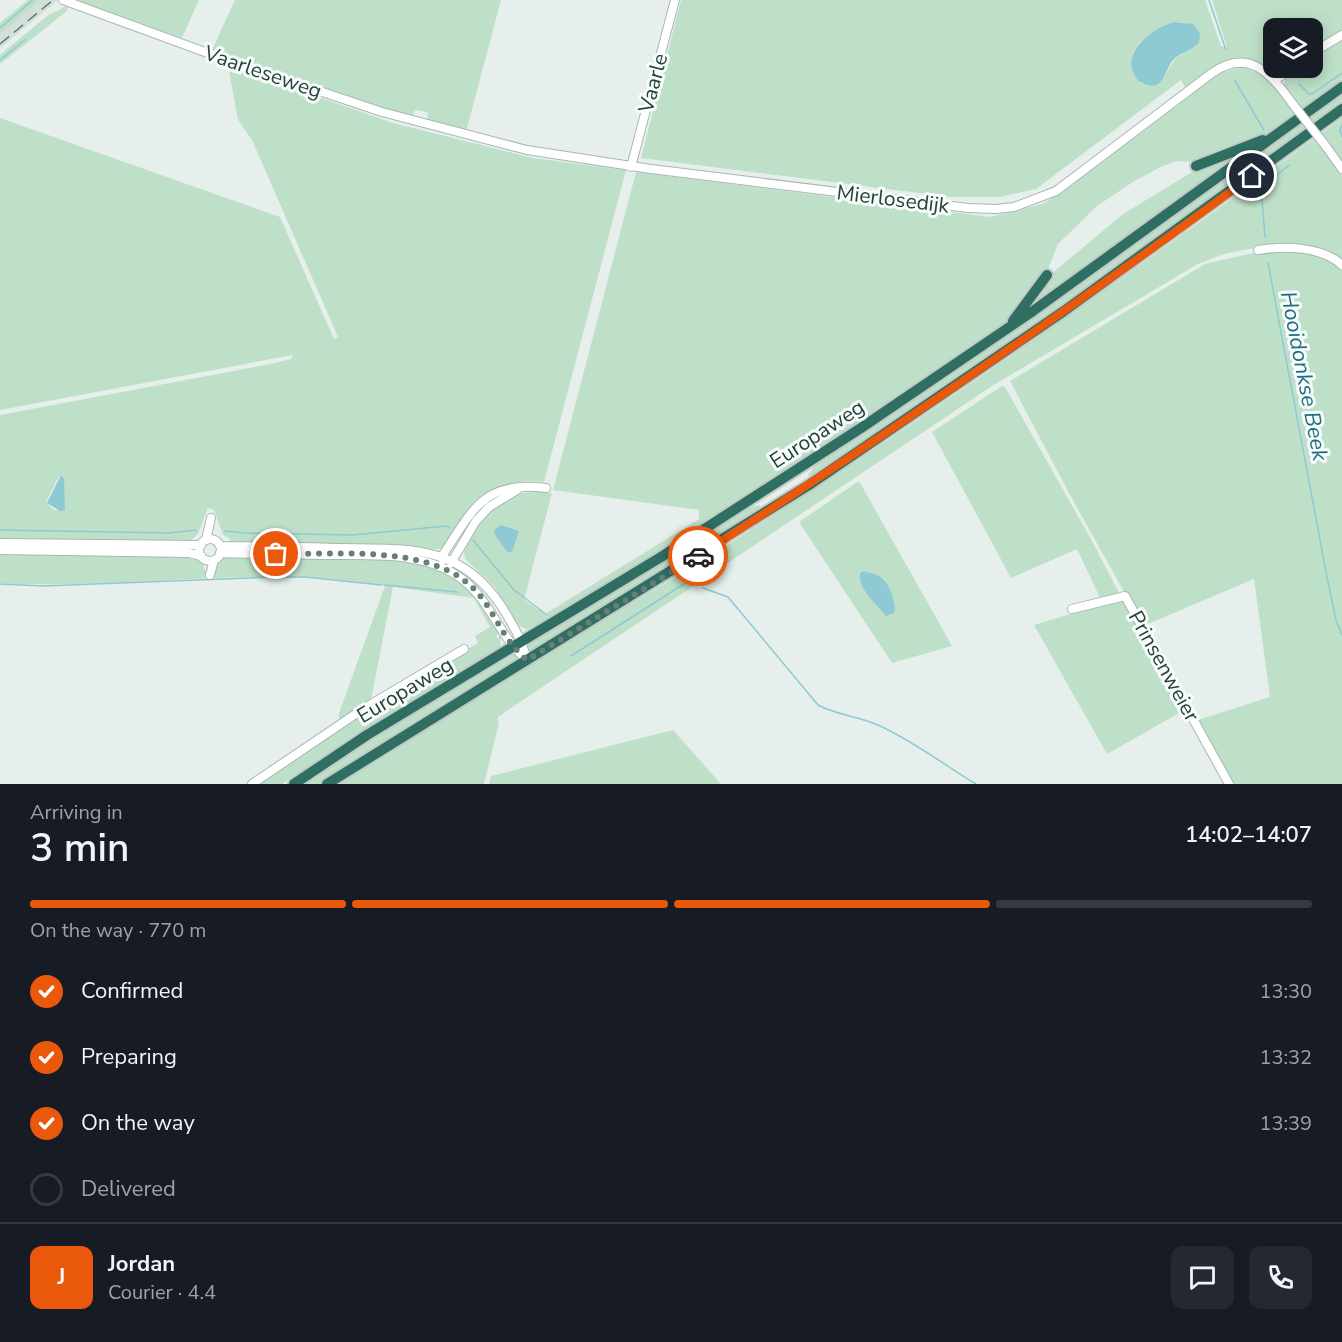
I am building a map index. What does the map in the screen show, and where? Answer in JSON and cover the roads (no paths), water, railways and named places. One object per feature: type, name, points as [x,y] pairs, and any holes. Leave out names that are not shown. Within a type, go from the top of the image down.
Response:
[{"type":"highway","name":"Europaweg","points":[[294,784],[367,735],[523,642],[745,504],[1008,329],[1342,87]]},
{"type":"highway","name":"Europaweg","points":[[327,784],[433,716],[809,485],[1082,298],[1342,109]]},
{"type":"highway","points":[[1196,166],[1246,148],[1285,130]]},
{"type":"highway","points":[[1008,329],[1047,274]]},
{"type":"street","name":"Vaarleseweg","points":[[63,0],[224,59],[382,112],[466,135]]},
{"type":"street","name":"Vaarle","points":[[631,167],[675,0]]},
{"type":"street","points":[[1323,46],[1342,34]]},
{"type":"street","name":"Mierlosedijk","points":[[466,135],[527,150],[631,167],[914,203],[977,209],[1014,207],[1056,191],[1219,68],[1234,63],[1249,64],[1263,69],[1275,81],[1342,169]]},
{"type":"street","points":[[1275,81],[1279,78]]},
{"type":"street","points":[[1258,250],[1291,247],[1334,257],[1342,264]]},
{"type":"street","points":[[445,568],[454,561],[476,521],[489,507],[521,487]]},
{"type":"street","points":[[445,568],[442,556],[471,513],[484,499],[506,488],[546,488]]},
{"type":"street","points":[[0,543],[410,548],[454,561],[477,578],[494,595],[523,642],[527,660]]},
{"type":"street","points":[[212,545],[406,558],[445,568],[462,578],[481,597],[513,648],[527,660]]},
{"type":"street","points":[[207,559],[212,545]]},
{"type":"street","points":[[207,559],[212,545]]},
{"type":"street","points":[[0,550],[189,553],[207,559]]},
{"type":"street","name":"Prinsenweier","points":[[1072,609],[1125,596],[1229,784]]},
{"type":"street","points":[[252,784],[363,709],[464,650]]},
{"type":"water","points":[[1174,22],[1193,24],[1200,33],[1199,42],[1175,58],[1159,84],[1147,85],[1138,81],[1131,62],[1139,44],[1155,31]]},
{"type":"water","points":[[61,475],[64,478],[65,510],[60,511],[47,503]]},
{"type":"water","points":[[501,525],[519,531],[512,552],[507,552],[495,535],[494,530]]},
{"type":"water","points":[[864,571],[877,575],[889,587],[895,608],[894,613],[886,616],[868,596],[860,579],[860,573]]},
{"type":"waterway","points":[[0,28],[33,0]]},
{"type":"waterway","name":"Hooidonkse Beek","points":[[1209,0],[1226,50]]},
{"type":"waterway","points":[[0,60],[26,39]]},
{"type":"waterway","points":[[1299,84],[1309,94],[1312,94],[1342,73]]},
{"type":"waterway","name":"Hooidonkse Beek","points":[[1235,81],[1264,130]]},
{"type":"waterway","points":[[1342,125],[1340,130],[1342,137]]},
{"type":"waterway","name":"Hooidonkse Beek","points":[[1265,237],[1261,188],[1289,165]]},
{"type":"waterway","name":"Hooidonkse Beek","points":[[1268,263],[1327,577],[1336,620],[1342,635]]},
{"type":"waterway","points":[[225,531],[353,535],[446,526],[450,528]]},
{"type":"waterway","points":[[0,530],[169,533],[196,530]]},
{"type":"waterway","points":[[473,540],[514,590],[547,615]]},
{"type":"waterway","points":[[0,584],[43,586],[305,577],[381,585]]},
{"type":"waterway","points":[[571,656],[687,582],[692,585]]},
{"type":"waterway","points":[[385,585],[457,592]]},
{"type":"waterway","points":[[703,588],[728,597],[818,705],[893,732],[976,784]]},
{"type":"railway","points":[[0,44],[53,0]]}]
